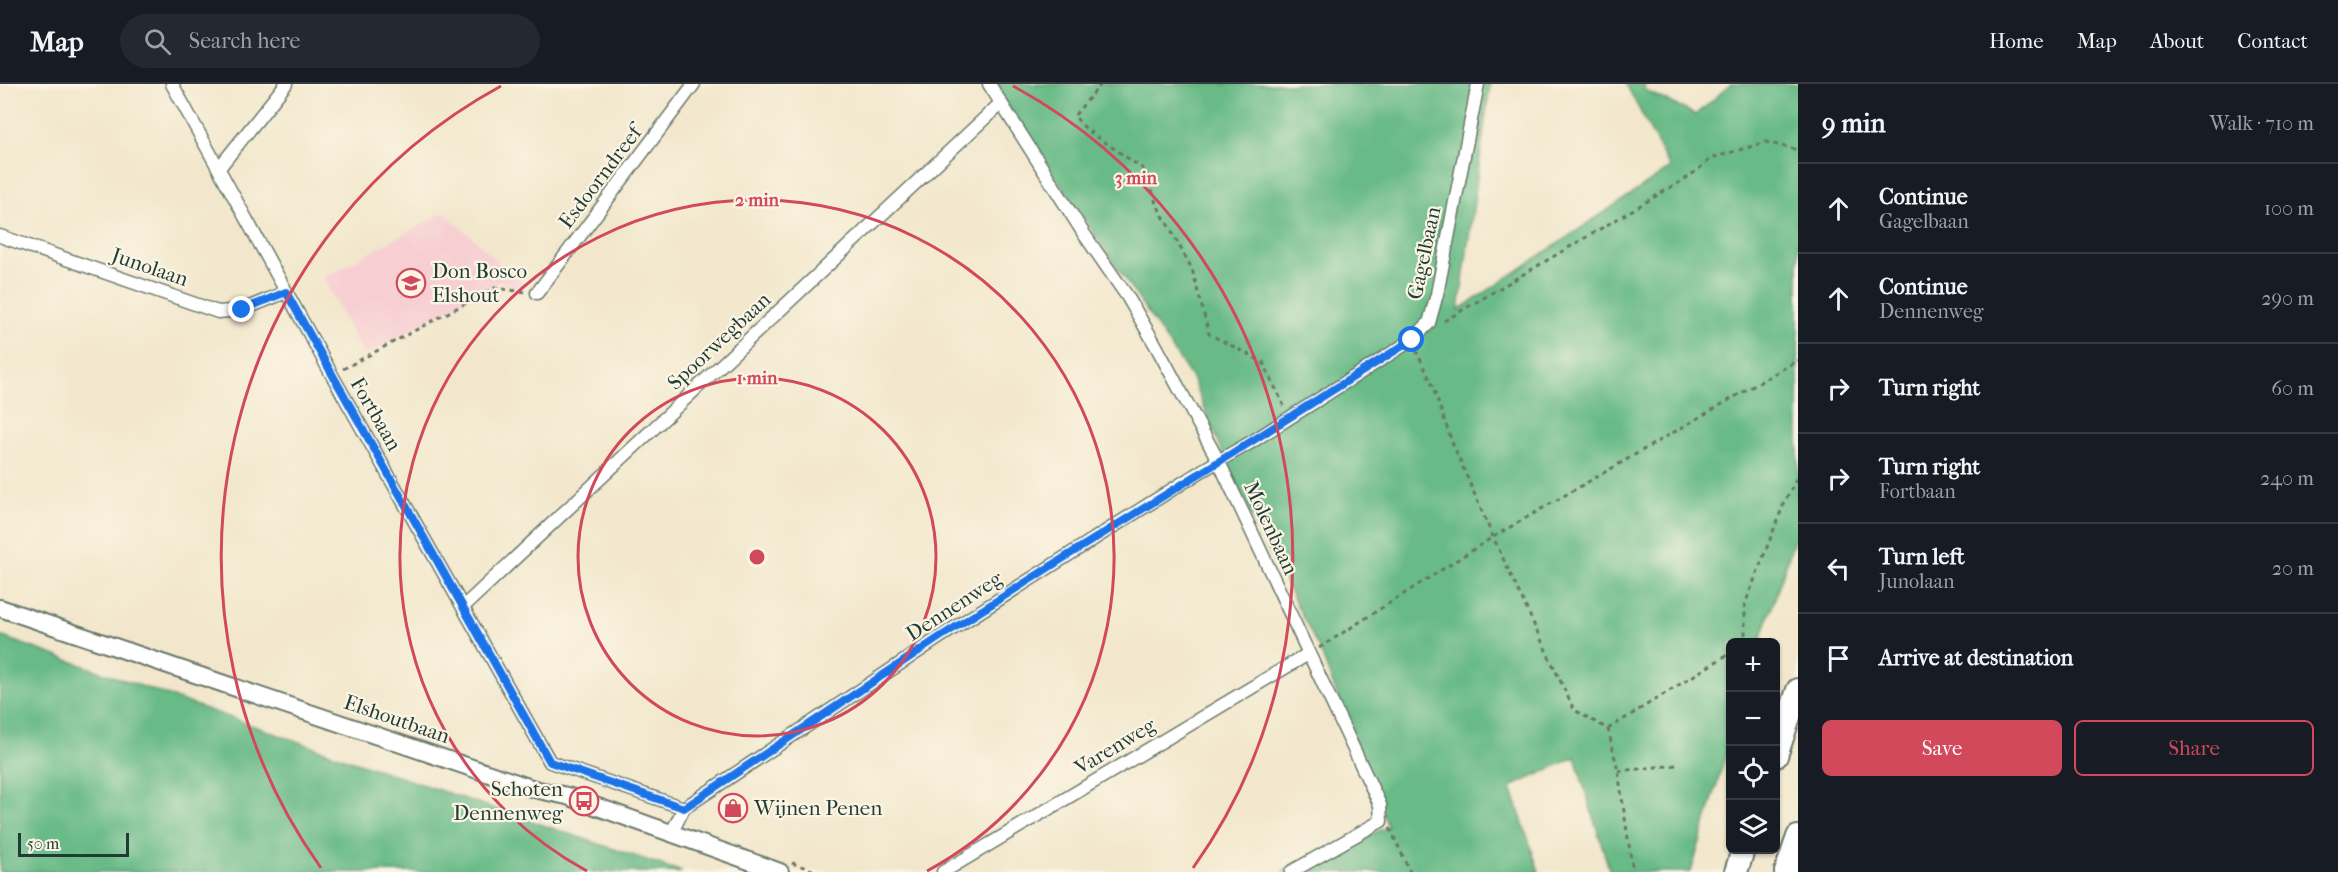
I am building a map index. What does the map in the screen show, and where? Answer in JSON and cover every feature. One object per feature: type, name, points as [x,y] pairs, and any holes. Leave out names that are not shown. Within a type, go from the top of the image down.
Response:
[{"type":"highway","points":[[1779,746],[1798,690]]},
{"type":"highway","points":[[1786,872],[1798,837]]},
{"type":"highway","points":[[1736,872],[1741,854]]},
{"type":"main road","name":"Elshoutbaan","points":[[0,608],[534,789],[567,796],[780,872]]},
{"type":"street","name":"Fortbaan","points":[[172,84],[332,375],[550,762],[684,808]]},
{"type":"street","points":[[219,168],[286,84]]},
{"type":"street","name":"Esdoorndreef","points":[[537,293],[693,84]]},
{"type":"street","name":"Molenbaan","points":[[989,84],[1084,234],[1127,296],[1219,462],[1380,805]]},
{"type":"street","name":"Gagelbaan","points":[[1219,462],[1412,340],[1429,323],[1437,294],[1478,84]]},
{"type":"street","name":"Spoorwegbaan","points":[[463,607],[1001,103]]},
{"type":"street","name":"Junolaan","points":[[0,236],[219,312],[242,310],[286,292]]},
{"type":"street","name":"Dennenweg","points":[[684,808],[970,618],[1193,476],[1219,462]]},
{"type":"street","name":"Varenweg","points":[[943,872],[1308,654]]},
{"type":"street","points":[[1291,872],[1381,821],[1380,805]]},
{"type":"street","points":[[671,834],[684,808]]},
{"type":"path","points":[[1101,84],[1074,116],[1086,129],[1146,171],[1156,203],[1192,269],[1209,334],[1263,362],[1289,417]]},
{"type":"path","points":[[1443,322],[1690,176],[1712,158],[1766,142],[1798,150]]},
{"type":"path","points":[[332,375],[494,288],[537,293]]},
{"type":"path","points":[[1412,340],[1493,537],[1574,710],[1608,729],[1618,771],[1633,872]]},
{"type":"path","points":[[1308,654],[1493,537],[1798,360]]},
{"type":"path","points":[[1744,638],[1745,604],[1769,539],[1798,476]]},
{"type":"path","points":[[1608,729],[1726,656]]},
{"type":"path","points":[[1618,771],[1676,765]]},
{"type":"path","points":[[1380,805],[1410,872]]},
{"type":"shaded area","name":"Don Bosco Elshout","points":[[444,212],[526,286],[518,295],[501,280],[364,356],[323,278]]},
{"type":"green space","points":[[993,84],[1490,84],[1459,310],[1670,168],[1626,84],[1645,84],[1644,90],[1696,115],[1731,84],[1798,84],[1798,529],[1761,638],[1726,638],[1726,754],[1691,872],[1610,872],[1575,757],[1511,787],[1539,872],[1282,872],[1388,827],[1321,653],[1233,479],[1192,378]]},
{"type":"green space","points":[[0,636],[347,759],[682,872],[0,872]]},
{"type":"place","name":"Don Bosco Elshout","points":[[411,283]]},
{"type":"place","name":"Schoten Dennenweg","points":[[584,801]]},
{"type":"place","name":"Wijnen Penen","points":[[733,808]]},
{"type":"route","points":[[242,310],[286,292],[550,762],[684,808],[940,637],[1412,340]]}]
